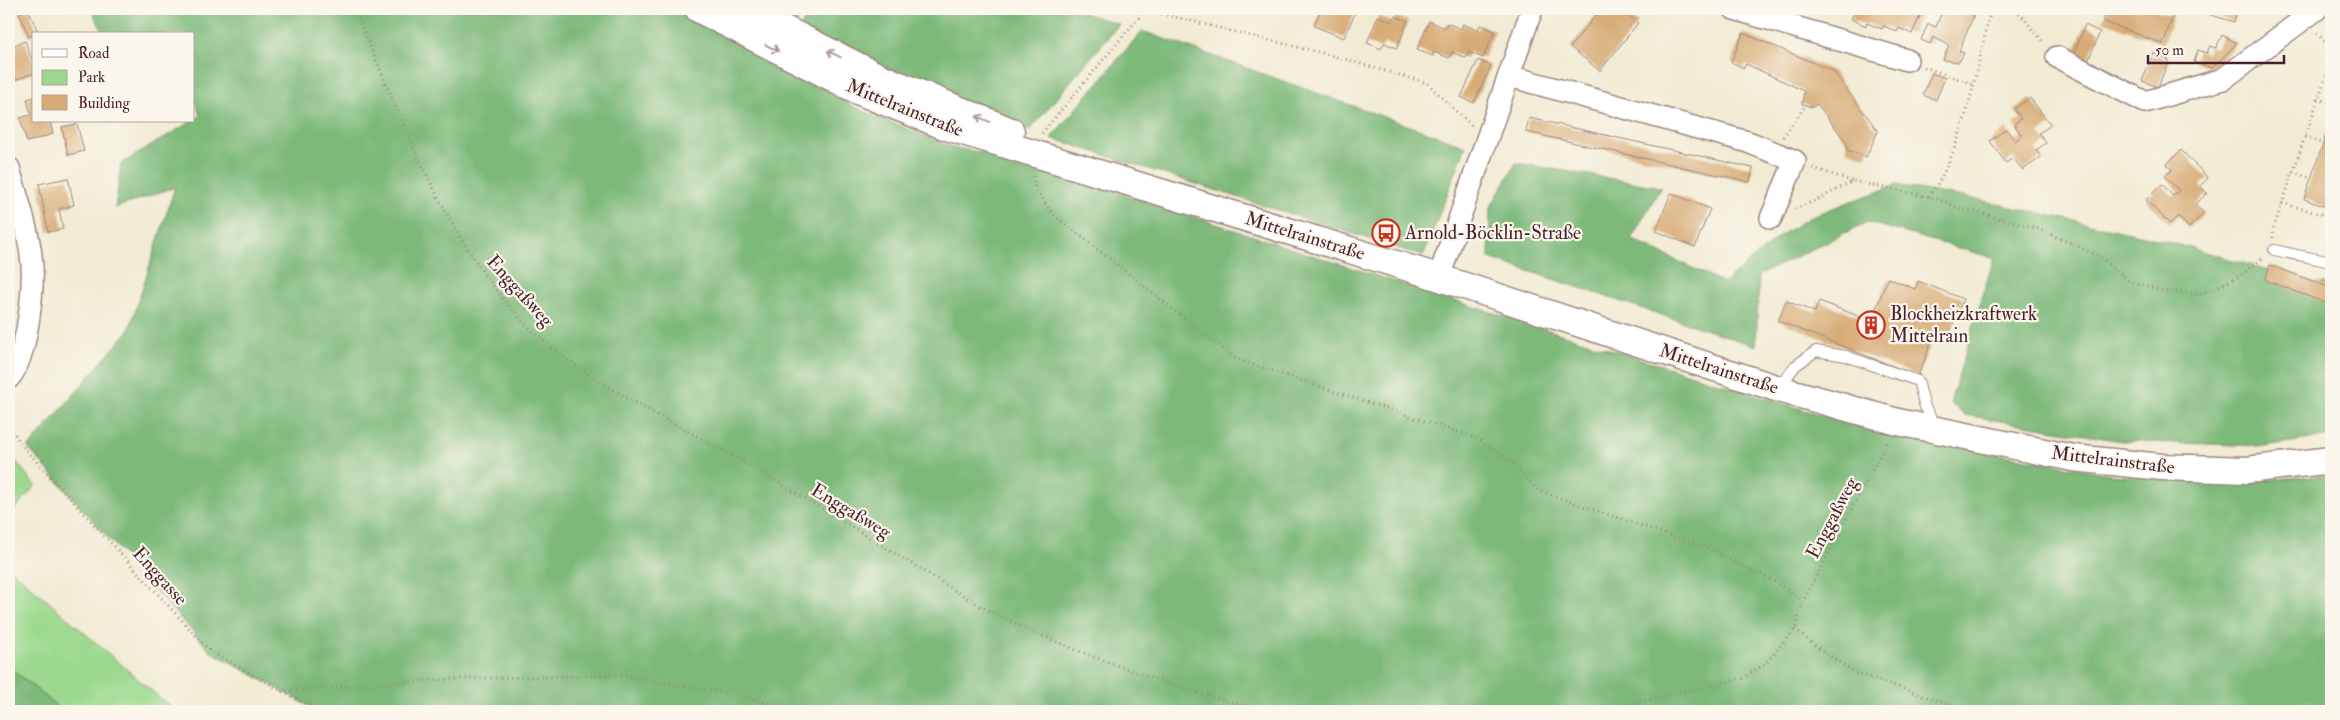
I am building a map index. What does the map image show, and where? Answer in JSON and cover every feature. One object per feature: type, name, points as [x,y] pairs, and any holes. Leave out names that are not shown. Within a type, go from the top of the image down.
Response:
[{"type":"street","name":"Mittelrainstraße","points":[[698,9],[750,17],[1033,146],[1124,180],[1438,277],[1778,389],[1898,422],[2073,458],[2162,467],[2247,470],[2331,460]]},
{"type":"street","points":[[1438,277],[1532,9]]},
{"type":"street","points":[[1734,9],[1907,60]]},
{"type":"street","points":[[2057,57],[2145,102],[2223,79],[2317,9]]},
{"type":"street","points":[[1509,76],[1748,142],[1795,162],[1771,218]]},
{"type":"street","points":[[9,168],[31,255],[29,324],[16,370],[9,378]]},
{"type":"lane","points":[[2274,250],[2331,262]]},
{"type":"lane","points":[[1778,389],[1794,366],[1816,351],[1846,356],[1918,381],[1925,407],[1939,430]]},
{"type":"path","name":"Enggaßweg","points":[[356,9],[360,23],[416,152],[472,257],[518,316],[551,346],[601,381],[739,460],[993,613],[1093,658],[1222,700],[1264,711]]},
{"type":"path","points":[[1477,131],[1427,83],[1330,54],[1144,9],[1033,146],[1035,188],[1053,214],[1236,359],[1476,438],[1510,461],[1538,491],[1707,548],[1777,583],[1803,601]]},
{"type":"path","points":[[1930,197],[1944,177],[1973,84],[1991,9]]},
{"type":"path","points":[[2016,9],[2057,57]]},
{"type":"path","points":[[1907,60],[1973,84]]},
{"type":"path","points":[[1795,162],[1853,181],[1930,197],[1960,208],[2036,228],[2099,256],[2129,281],[2164,291],[2201,294],[2240,276],[2274,250],[2273,230],[2331,65]]},
{"type":"path","points":[[2318,99],[2331,104]]},
{"type":"path","points":[[1773,152],[1806,105]]},
{"type":"path","points":[[2305,136],[2323,144]]},
{"type":"path","points":[[2293,172],[2311,178]]},
{"type":"path","points":[[1771,218],[1818,200],[1853,181]]},
{"type":"path","points":[[2282,203],[2331,216]]},
{"type":"path","name":"Enggaßweg","points":[[1600,711],[1743,678],[1765,664],[1795,628],[1803,601],[1898,422]]},
{"type":"path","name":"Enggasse","points":[[9,426],[25,448],[210,652],[318,711]]},
{"type":"path","points":[[1795,628],[1818,648],[1856,673],[1969,711]]},
{"type":"path","points":[[281,691],[452,679],[619,676],[708,690],[804,711]]},
{"type":"green space","points":[[91,9],[681,9],[738,42],[816,83],[856,108],[955,148],[1005,156],[1433,294],[1872,431],[2121,476],[2248,481],[2331,475],[2331,711],[318,711],[210,651],[28,448],[129,330],[175,187],[115,208],[121,164],[190,122],[195,122],[195,119],[200,116],[195,100],[195,32],[103,32]]},
{"type":"green space","points":[[764,9],[804,9],[794,27]]},
{"type":"green space","points":[[811,9],[1071,9],[1119,24],[1030,130],[865,64],[800,28]]},
{"type":"green space","points":[[1142,31],[1466,146],[1423,256],[1051,138]]},
{"type":"green space","points":[[1516,163],[1661,187],[1631,239],[1724,283],[1781,235],[1814,215],[1896,185],[1979,200],[2166,241],[2310,282],[2331,285],[2331,436],[2264,446],[2122,441],[1965,415],[1950,403],[1994,258],[1867,222],[1759,275],[1756,346],[1489,258],[1490,208]]},
{"type":"green space","points":[[9,452],[35,486],[9,516]]},
{"type":"green space","points":[[9,568],[175,711],[63,711],[9,667]]},
{"type":"green space","points":[[9,667],[63,711],[9,711]]},
{"type":"building","points":[[28,9],[38,32],[32,32],[32,35],[29,37],[19,13]]},
{"type":"building","points":[[1321,9],[1345,9],[1355,13],[1344,38],[1314,26]]},
{"type":"building","points":[[1601,9],[1621,9],[1638,23],[1600,71],[1570,47]]},
{"type":"building","points":[[1856,9],[1923,9],[1912,34],[1899,28],[1897,32],[1884,26],[1882,29],[1867,23],[1866,26],[1851,19]]},
{"type":"building","points":[[1943,9],[1959,9],[1974,15],[1959,51],[1964,53],[1959,62],[1943,60],[1949,45],[1933,37],[1930,44],[1921,40],[1928,24],[1936,27]]},
{"type":"building","points":[[2108,9],[2153,9],[2173,16],[2163,44],[2103,21]]},
{"type":"building","points":[[2192,9],[2238,9],[2234,22]]},
{"type":"building","points":[[1378,16],[1393,22],[1395,16],[1408,21],[1397,48],[1384,43],[1381,49],[1367,43]]},
{"type":"building","points":[[1429,21],[1445,28],[1447,23],[1461,29],[1463,24],[1478,30],[1480,25],[1495,31],[1483,58],[1469,52],[1466,58],[1452,52],[1449,58],[1434,52],[1433,56],[1417,50]]},
{"type":"building","points":[[2085,25],[2100,32],[2086,66],[2071,60]]},
{"type":"building","points":[[1743,33],[1833,71],[1878,131],[1866,157],[1847,150],[1847,143],[1817,104],[1812,107],[1802,104],[1804,91],[1746,64],[1744,68],[1731,62]]},
{"type":"building","points":[[2222,35],[2237,43],[2212,68],[2194,62],[2198,50],[2207,53],[2210,46],[2216,48]]},
{"type":"building","points":[[25,41],[32,60],[32,74],[9,82],[9,47]]},
{"type":"building","points":[[2154,53],[2169,60],[2158,87],[2142,81]]},
{"type":"building","points":[[1478,60],[1491,66],[1474,103],[1461,97]]},
{"type":"building","points":[[1932,73],[1945,78],[1936,100],[1923,95]]},
{"type":"building","points":[[32,98],[32,122],[50,122],[53,134],[27,142],[20,118],[31,115],[27,99]]},
{"type":"building","points":[[2030,98],[2051,125],[2039,133],[2046,143],[2036,150],[2041,157],[2023,170],[2013,158],[2006,163],[1990,141],[2006,129],[2015,141],[2022,136],[2014,124],[2021,119],[2014,109]]},
{"type":"building","points":[[1529,118],[1753,168],[1750,182],[1526,132]]},
{"type":"building","points":[[2331,120],[2331,209],[2304,199]]},
{"type":"building","points":[[77,124],[84,151],[68,155],[62,127]]},
{"type":"building","points":[[2181,150],[2208,178],[2200,186],[2207,193],[2195,205],[2204,213],[2189,228],[2178,216],[2170,224],[2146,200],[2162,184],[2173,196],[2179,191],[2165,176],[2172,170],[2167,164]]},
{"type":"building","points":[[68,178],[74,205],[59,209],[63,229],[48,232],[39,184]]},
{"type":"building","points":[[1671,193],[1710,209],[1695,247],[1656,231]]},
{"type":"building","points":[[2270,265],[2331,288],[2331,305],[2265,280]]},
{"type":"building","name":"Blockheizkraftwerk Mittelrain","points":[[1888,278],[1915,289],[1918,281],[1963,299],[1949,334],[1937,329],[1918,376],[1778,321],[1786,301],[1815,312],[1819,301],[1871,321]]},
{"type":"building","points":[[9,279],[11,279],[12,298],[9,299]]},
{"type":"place","name":"Arnold-Böcklin-Straße","points":[[1386,233]]},
{"type":"place","name":"Blockheizkraftwerk Mittelrain","points":[[1871,325]]}]
